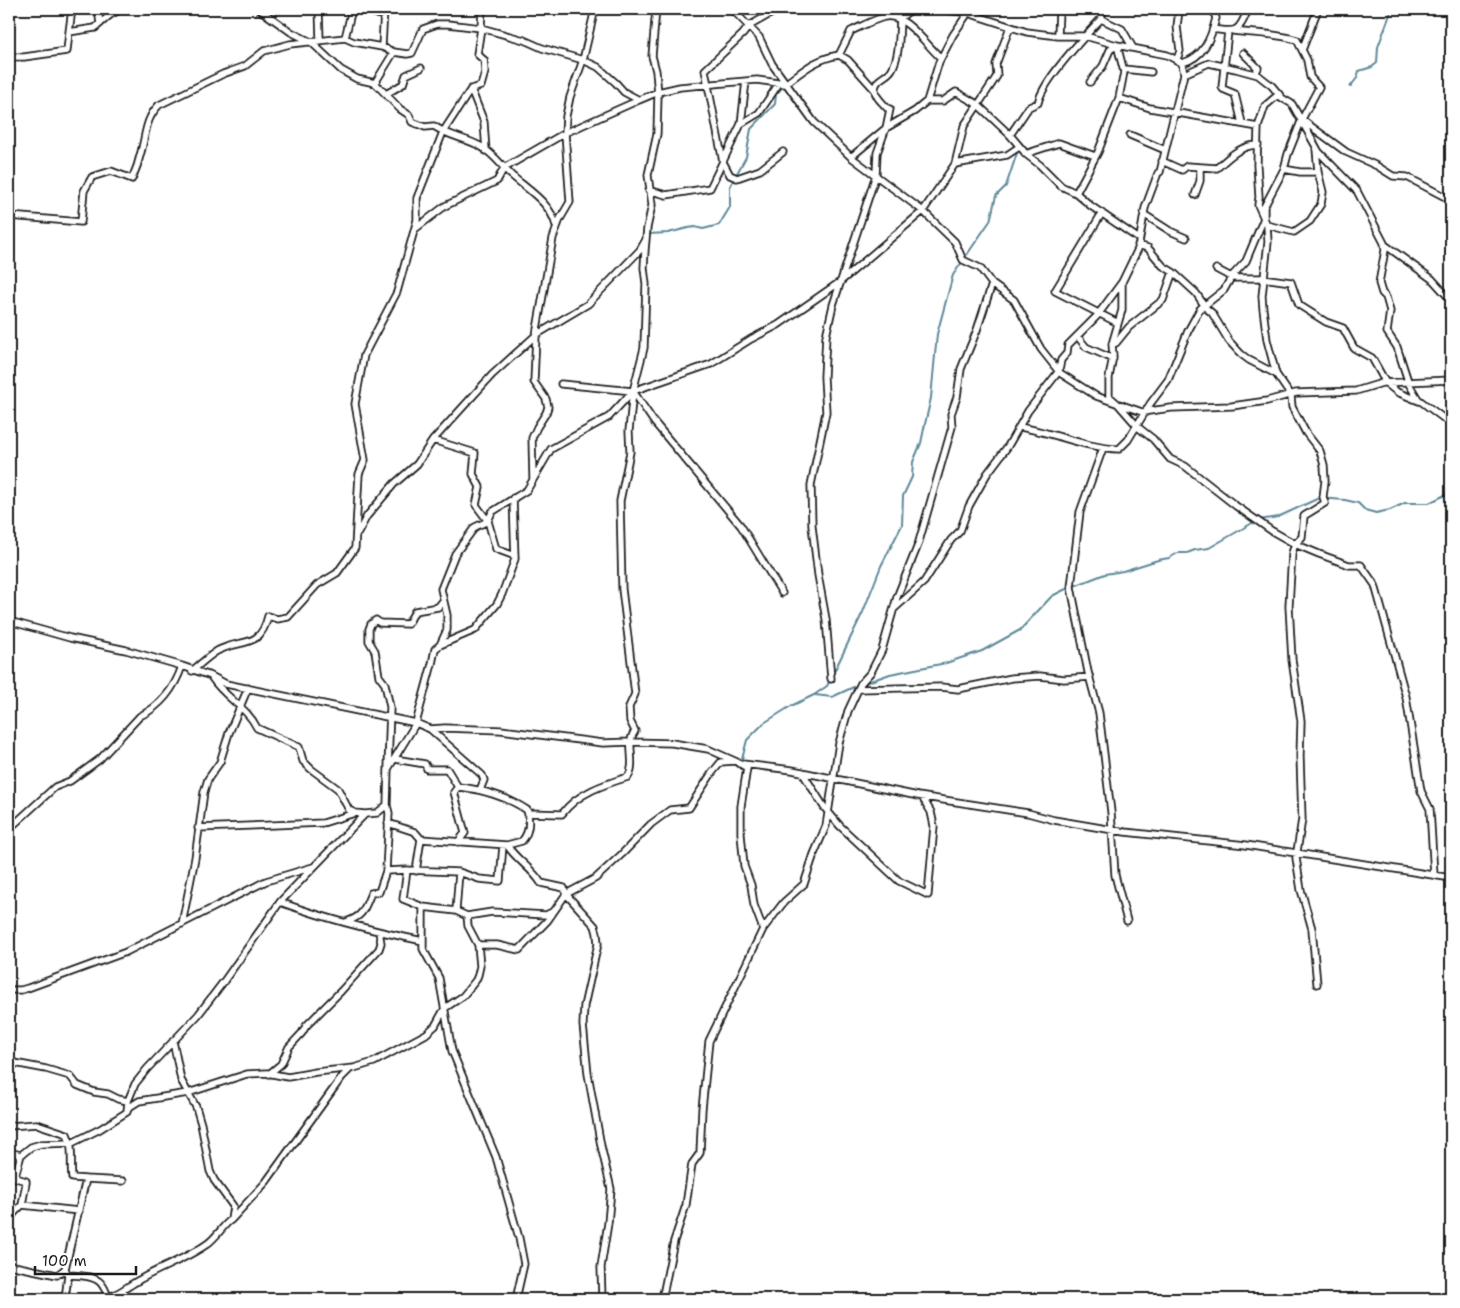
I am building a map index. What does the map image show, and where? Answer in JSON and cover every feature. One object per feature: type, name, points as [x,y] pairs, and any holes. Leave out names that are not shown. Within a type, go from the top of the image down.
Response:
[{"type":"street","points":[[9,57],[24,57],[67,50],[70,40],[69,32],[72,9]]},
{"type":"street","points":[[98,9],[100,24]]},
{"type":"street","points":[[69,32],[95,28],[110,15],[121,9]]},
{"type":"street","points":[[259,9],[283,26],[312,42],[341,70],[358,79],[375,83],[400,109],[409,114],[412,122],[425,127],[434,126],[443,132],[480,146],[538,196],[554,216],[556,228]]},
{"type":"street","points":[[319,9],[320,40]]},
{"type":"street","points":[[345,38],[352,9]]},
{"type":"street","points":[[382,47],[384,9]]},
{"type":"street","points":[[192,671],[218,651],[256,639],[265,628],[268,616],[277,619],[288,618],[317,585],[337,572],[355,548],[359,474],[365,460],[354,404],[364,355],[397,292],[417,220],[416,198],[443,132],[471,90],[482,86],[485,72],[484,60],[477,54],[482,9]]},
{"type":"street","points":[[533,480],[532,438],[548,407],[546,399],[534,382],[536,335],[553,238],[570,199],[565,133],[568,108],[583,60],[595,9]]},
{"type":"street","points":[[528,813],[562,814],[575,799],[608,783],[628,777],[630,774],[632,736],[635,729],[630,721],[630,707],[635,696],[622,592],[620,501],[630,452],[629,431],[633,391],[644,348],[646,284],[644,268],[646,239],[652,205],[648,175],[657,132],[658,92],[652,56],[656,9]]},
{"type":"street","points":[[732,9],[759,37],[783,83],[814,122],[851,157],[923,211],[955,242],[963,260],[980,268],[992,284],[1014,300],[1041,349],[1059,371],[1096,396],[1142,412],[1172,408],[1232,406],[1291,395],[1356,391],[1386,383],[1451,380]]},
{"type":"street","points":[[779,9],[749,26],[742,35],[705,69],[723,162],[730,175],[737,178],[760,170],[783,152]]},
{"type":"street","points":[[874,89],[877,80],[892,70],[898,45],[900,18],[912,9]]},
{"type":"street","points":[[934,9],[965,10],[1027,32],[1058,36],[1085,36],[1117,45],[1167,55],[1179,61],[1203,66]]},
{"type":"street","points":[[1058,36],[1060,9]]},
{"type":"street","points":[[1010,135],[1029,107],[1038,103],[1052,76],[1101,19],[1104,9]]},
{"type":"street","points":[[895,608],[924,582],[951,540],[960,531],[974,498],[988,474],[1008,446],[1028,410],[1059,371],[1061,360],[1068,353],[1068,345],[1100,313],[1122,282],[1135,257],[1145,208],[1150,191],[1160,172],[1184,74],[1179,61],[1179,10],[1169,9]]},
{"type":"street","points":[[1212,9],[1216,18]]},
{"type":"street","points":[[1179,61],[1192,60],[1204,49],[1213,29],[1218,9]]},
{"type":"street","points":[[1242,124],[1235,94],[1222,87],[1231,31],[1242,23],[1248,9]]},
{"type":"street","points":[[1302,50],[1318,9]]},
{"type":"street","points":[[366,10],[383,16]]},
{"type":"street","points":[[851,157],[886,128],[915,111],[927,101],[941,58],[966,16],[965,10]]},
{"type":"street","points":[[839,55],[851,31],[885,17],[900,18],[941,58]]},
{"type":"street","points":[[1101,19],[1122,29],[1133,48]]},
{"type":"street","points":[[9,216],[81,222],[84,191],[92,177],[111,171],[132,179],[142,151],[146,126],[152,113],[159,105],[223,74],[245,66],[267,50],[320,40],[345,38],[354,42],[407,54],[412,52],[423,29],[435,25],[448,24],[481,28],[583,60],[598,67],[624,92],[639,100]]},
{"type":"street","points":[[561,384],[633,391],[711,364],[751,339],[778,326],[840,282],[923,211],[954,164],[964,126],[997,76],[996,64],[1010,27]]},
{"type":"street","points":[[1019,427],[1040,430],[1065,439],[1102,448],[1119,449],[1138,426],[1168,380],[1188,330],[1200,309],[1224,290],[1246,261],[1264,218],[1264,207],[1284,169],[1302,119],[1319,87],[1310,77],[1308,60],[1297,40],[1285,36],[1213,29]]},
{"type":"street","points":[[1076,193],[1095,156],[1119,98],[1124,69],[1117,45]]},
{"type":"street","points":[[1090,82],[1102,66],[1110,50],[1117,45]]},
{"type":"street","points":[[375,83],[394,52]]},
{"type":"street","points":[[1243,53],[1258,68],[1255,74]]},
{"type":"street","points":[[741,124],[759,113],[783,83],[817,61],[839,55],[848,60],[874,89],[887,108],[890,109],[886,128],[877,153],[876,175],[832,305],[826,336],[824,376],[826,412],[811,485],[812,526],[826,619],[831,679]]},
{"type":"street","points":[[1184,74],[1211,63],[1255,74],[1272,86],[1292,104],[1319,152],[1357,191],[1385,245],[1432,279],[1451,300]]},
{"type":"street","points":[[386,94],[403,84],[406,75],[421,68]]},
{"type":"street","points":[[1124,69],[1151,72]]},
{"type":"street","points":[[415,229],[445,206],[496,181],[504,168],[565,133],[658,92],[680,87],[757,80],[783,83]]},
{"type":"street","points":[[649,190],[666,195],[710,188],[741,124],[746,81]]},
{"type":"street","points":[[471,90],[478,103],[484,122],[486,151]]},
{"type":"street","points":[[927,101],[942,101],[956,92],[977,104],[1010,135],[1025,154],[1040,165],[1061,186],[1076,193],[1148,248],[1163,266],[1173,272],[1196,293],[1241,354],[1276,374]]},
{"type":"street","points":[[1279,94],[1265,106],[1258,127],[1258,205],[1268,225],[1262,296],[1263,308],[1268,347],[1276,374],[1291,395],[1292,407],[1306,433],[1320,451],[1324,465],[1325,481],[1325,504],[1304,516],[1302,537],[1295,544],[1292,553],[1289,606],[1292,660],[1301,721],[1302,819],[1297,853],[1301,890],[1312,929],[1317,984]]},
{"type":"street","points":[[1119,98],[1148,107],[1258,127]]},
{"type":"street","points":[[1302,119],[1346,152],[1377,166],[1393,176],[1407,177],[1451,200]]},
{"type":"street","points":[[1130,135],[1166,150]]},
{"type":"street","points":[[1025,154],[1059,143],[1095,156]]},
{"type":"street","points":[[1162,161],[1182,170],[1187,166],[1217,168],[1238,150],[1247,146],[1258,145]]},
{"type":"street","points":[[1268,225],[1294,232],[1310,221],[1320,204],[1323,192],[1318,172],[1316,146]]},
{"type":"street","points":[[954,164],[1007,155],[1019,147]]},
{"type":"street","points":[[1195,195],[1200,181],[1200,167]]},
{"type":"street","points":[[1284,169],[1300,172],[1318,172]]},
{"type":"street","points":[[1102,213],[1055,291],[1118,323]]},
{"type":"street","points":[[1145,215],[1170,231],[1186,238]]},
{"type":"street","points":[[356,535],[367,516],[394,484],[417,464],[433,440],[492,375],[536,335],[588,304],[640,250],[646,239]]},
{"type":"street","points":[[1385,245],[1379,283],[1390,311],[1387,332],[1399,352],[1408,382],[1419,401]]},
{"type":"street","points":[[1216,269],[1232,278],[1264,278],[1291,282],[1298,305],[1326,322],[1343,328],[1354,348],[1372,358],[1386,383],[1396,392],[1419,401],[1451,424]]},
{"type":"street","points":[[1112,344],[1116,343],[1129,327],[1163,300],[1173,272]]},
{"type":"street","points":[[1122,282],[1122,309],[1112,344],[1113,359],[1109,378],[1109,396],[1153,439],[1170,459],[1185,466],[1236,506],[1272,531],[1295,544],[1349,565],[1361,565],[1375,585],[1406,698],[1421,792],[1430,810],[1434,875]]},
{"type":"street","points":[[661,1299],[674,1242],[686,1205],[692,1164],[700,1153],[702,1109],[709,1041],[763,929],[784,902],[804,884],[826,826],[839,743],[848,711],[858,689],[871,672],[882,650],[918,545],[952,427],[951,414],[957,397],[961,369],[977,330],[992,284]]},
{"type":"street","points":[[1078,337],[1086,347],[1113,359]]},
{"type":"street","points":[[440,645],[446,630],[447,615],[440,589],[455,554],[475,527],[488,521],[492,512],[524,493],[551,449],[609,418],[633,391]]},
{"type":"street","points":[[633,391],[654,422],[741,526],[782,592]]},
{"type":"street","points":[[433,440],[475,453],[473,474],[480,487],[476,505],[488,521],[496,549],[515,556]]},
{"type":"street","points":[[1102,448],[1080,512],[1070,587],[1099,712],[1115,875],[1128,921]]},
{"type":"street","points":[[388,769],[416,723],[435,649],[440,645],[472,633],[482,624],[502,594],[514,564],[515,556],[513,498]]},
{"type":"street","points":[[346,922],[357,918],[363,913],[371,893],[378,893],[386,871],[389,813],[387,805],[389,697],[385,684],[379,676],[375,651],[369,641],[369,629],[376,620],[408,624],[415,611],[438,607],[442,602]]},
{"type":"street","points":[[9,621],[182,666],[211,676],[224,684],[416,723],[430,729],[482,775],[484,780],[480,790]]},
{"type":"street","points":[[9,829],[55,787],[70,781],[100,759],[140,716],[158,706],[178,678],[182,666]]},
{"type":"street","points":[[211,676],[220,690],[253,719],[257,728],[299,747],[303,762],[311,770],[336,787],[347,808],[355,813]]},
{"type":"street","points":[[858,689],[958,689],[1012,678],[1040,676],[1064,679],[1090,677]]},
{"type":"street","points":[[182,924],[207,782],[220,762],[229,733],[248,688]]},
{"type":"street","points":[[430,729],[501,730],[603,743],[672,743],[708,748],[738,762],[747,768],[741,806],[744,866],[751,885],[754,905],[763,929]]},
{"type":"street","points":[[395,759],[425,764],[427,769],[447,769],[458,787]]},
{"type":"street","points":[[478,945],[497,945],[519,950],[558,908],[566,894],[596,878],[651,824],[670,810],[689,808],[721,762],[738,762],[802,772],[922,797],[1028,813],[1054,820],[1112,830],[1246,845],[1451,878]]},
{"type":"street","points":[[802,772],[811,789],[840,826],[899,881],[928,895],[934,826],[931,812],[922,797]]},
{"type":"street","points":[[388,823],[415,832],[421,839],[505,845],[523,840],[527,833],[527,810],[480,790],[458,787]]},
{"type":"street","points":[[458,787],[454,792],[465,833],[458,842]]},
{"type":"street","points":[[198,828],[323,823],[355,813],[377,813],[387,805]]},
{"type":"street","points":[[128,1108],[128,1101],[135,1084],[146,1069],[198,1015],[280,902],[365,814]]},
{"type":"street","points":[[416,871],[421,839]]},
{"type":"street","points":[[505,845],[535,874],[541,883],[564,888],[566,894],[589,918],[597,933],[598,944],[584,1006],[583,1025],[588,1074],[611,1189],[601,1267],[602,1299]]},
{"type":"street","points":[[386,871],[459,872],[479,879],[500,880],[505,845]]},
{"type":"street","points":[[9,990],[28,988],[126,952],[266,881],[314,866]]},
{"type":"street","points":[[407,870],[403,899],[423,907],[456,911],[467,916],[492,912],[546,915],[558,908]]},
{"type":"street","points":[[456,911],[459,872]]},
{"type":"street","points":[[280,902],[310,913],[379,932],[422,940]]},
{"type":"street","points":[[423,907],[423,949],[439,978],[453,1054],[496,1158],[519,1238],[524,1264],[516,1299]]},
{"type":"street","points":[[22,1206],[26,1182],[15,1176],[21,1155],[31,1147],[41,1144],[72,1143],[100,1129],[139,1102],[188,1093],[240,1075],[269,1074],[288,1077],[316,1072],[350,1070],[374,1062],[426,1034],[435,1026],[444,1008],[459,999],[476,980],[480,966],[478,945],[468,926],[467,916]]},
{"type":"street","points":[[269,1074],[281,1064],[289,1047],[306,1026],[379,949],[381,943],[379,932]]},
{"type":"street","points":[[173,1041],[180,1075],[196,1108],[201,1124],[210,1171],[214,1180],[233,1206],[231,1220]]},
{"type":"street","points":[[9,1062],[70,1076],[77,1085],[94,1092],[108,1094],[128,1101]]},
{"type":"street","points":[[68,1275],[93,1278],[103,1284],[109,1297],[193,1254],[213,1239],[222,1230],[227,1221],[231,1220],[266,1182],[342,1077],[350,1070]]},
{"type":"street","points":[[9,1126],[39,1124],[67,1134],[72,1143],[70,1160],[72,1178],[123,1181]]},
{"type":"street","points":[[9,1152],[21,1155]]},
{"type":"street","points":[[9,1264],[57,1276],[64,1269],[86,1179]]},
{"type":"street","points":[[9,1222],[11,1212],[22,1206],[79,1211]]},
{"type":"street","points":[[64,1269],[68,1275],[65,1299]]},
{"type":"waterway","points":[[1350,87],[1357,78],[1359,71],[1372,67],[1377,63],[1378,47],[1392,9]]},
{"type":"waterway","points":[[736,175],[746,157],[751,129],[775,104],[776,94],[784,86]]},
{"type":"waterway","points":[[832,676],[863,612],[881,566],[902,525],[903,496],[912,477],[913,462],[921,443],[931,398],[937,334],[953,275],[990,221],[996,196],[1006,186],[1018,150]]},
{"type":"waterway","points":[[648,234],[668,233],[695,227],[703,229],[719,225],[730,207],[730,187],[734,179]]},
{"type":"waterway","points":[[1259,520],[1278,517],[1319,498],[1358,503],[1365,510],[1376,513],[1390,510],[1405,503],[1429,503],[1451,492]]},
{"type":"waterway","points":[[862,684],[890,674],[946,663],[982,651],[1020,630],[1052,596],[1064,590],[1105,574],[1169,558],[1178,553],[1209,548],[1254,522]]},
{"type":"waterway","points":[[741,763],[747,740],[764,723],[791,706],[814,695],[827,686],[830,680]]},
{"type":"waterway","points":[[815,695],[832,697],[858,685]]}]
